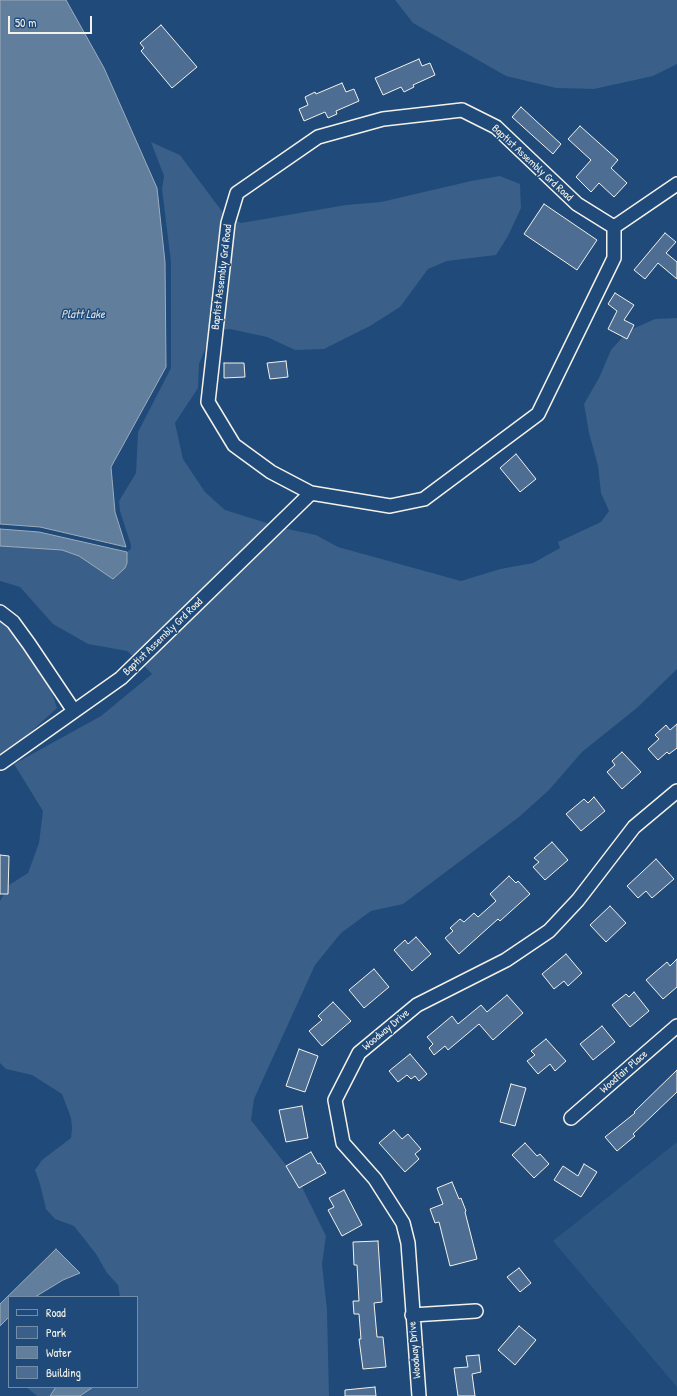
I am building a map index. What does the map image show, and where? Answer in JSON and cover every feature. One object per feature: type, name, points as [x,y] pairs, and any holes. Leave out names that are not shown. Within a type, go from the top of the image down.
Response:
[{"type":"street","name":"Baptist Assembly Grd Road","points":[[462,110],[496,127],[577,204],[614,227],[614,258],[538,414],[424,499],[390,506],[310,493],[271,472],[234,445],[208,402],[228,223],[237,193],[318,137],[383,118],[462,110]]},
{"type":"street","points":[[614,227],[677,184]]},
{"type":"street","name":"Baptist Assembly Grd Road","points":[[1,763],[121,678],[310,493]]},
{"type":"street","points":[[0,612],[13,622],[25,638],[74,711]]},
{"type":"street","name":"Woodway Drive","points":[[419,1396],[408,1243],[403,1223],[374,1179],[343,1143],[336,1100],[359,1053],[417,1005],[506,960],[549,930],[578,900],[634,827],[677,791]]},
{"type":"street","name":"Woodfair Place","points":[[571,1118],[677,1026]]},
{"type":"street","points":[[412,1315],[476,1311]]},
{"type":"shaded area","points":[[677,1142],[677,1387],[553,1241]]},
{"type":"green space","points":[[395,0],[677,0],[677,64],[653,76],[594,89],[556,88],[506,76],[413,23]]},
{"type":"green space","points":[[151,142],[180,155],[224,214],[208,342],[199,364],[198,388],[175,423],[183,459],[205,492],[225,510],[270,524],[134,657],[127,651],[88,644],[53,624],[20,587],[0,581],[0,546],[62,550],[79,556],[113,579],[125,568],[127,563],[127,552],[131,549],[131,545],[120,511],[119,501],[136,473],[138,432],[171,368],[171,262],[162,189],[164,176]]},
{"type":"green space","points":[[500,176],[520,184],[521,208],[508,236],[496,255],[447,261],[428,269],[400,307],[370,326],[324,349],[295,350],[267,337],[230,329],[222,330],[235,220],[241,223],[346,205],[381,202],[471,181]]},
{"type":"green space","points":[[677,318],[677,669],[638,707],[582,752],[549,790],[519,817],[403,904],[371,911],[341,933],[315,965],[254,1099],[251,1120],[300,1183],[326,1236],[322,1264],[327,1310],[329,1396],[80,1396],[92,1388],[138,1388],[138,1296],[120,1296],[118,1285],[107,1273],[96,1254],[74,1226],[55,1219],[46,1209],[35,1170],[42,1160],[71,1138],[71,1118],[62,1094],[32,1075],[6,1069],[0,1063],[0,901],[9,885],[28,873],[39,843],[43,811],[14,764],[101,716],[152,674],[143,665],[283,528],[316,535],[338,547],[461,581],[500,569],[533,563],[560,548],[558,542],[601,522],[609,511],[601,493],[598,466],[589,433],[584,404],[599,378],[611,350],[628,331],[655,319]]},
{"type":"green space","points":[[0,612],[46,675],[57,708],[21,741],[0,754]]},
{"type":"green space","points":[[27,1388],[55,1388],[50,1396],[37,1396]]},
{"type":"water","name":"Platt Lake","points":[[0,0],[66,0],[104,68],[157,188],[165,262],[166,367],[111,467],[115,512],[126,547],[40,527],[0,524]]},
{"type":"water","points":[[0,529],[39,532],[127,552],[127,563],[125,568],[113,579],[79,556],[62,550],[0,546]]},
{"type":"water","points":[[56,1249],[80,1273],[63,1280],[37,1296],[8,1296]]},
{"type":"water","points":[[8,1296],[8,1318],[0,1326],[0,1304]]},
{"type":"water","points":[[55,1388],[92,1388],[80,1396],[50,1396]]},
{"type":"building","points":[[161,25],[197,67],[172,88],[141,51],[144,48],[140,43]]},
{"type":"building","points":[[419,59],[422,66],[430,63],[435,75],[413,85],[414,87],[404,92],[401,87],[383,95],[375,78]]},
{"type":"building","points":[[342,83],[346,92],[354,89],[359,101],[336,111],[337,114],[328,118],[325,112],[304,121],[299,109],[308,105],[305,97]]},
{"type":"building","points":[[521,107],[561,144],[553,154],[512,117]]},
{"type":"building","points":[[580,126],[618,160],[611,168],[627,183],[614,197],[599,183],[591,192],[576,177],[591,160],[568,139]]},
{"type":"building","points":[[544,204],[597,240],[577,270],[524,234]]},
{"type":"building","points":[[665,233],[676,242],[666,253],[677,262],[677,279],[658,263],[645,279],[634,270]]},
{"type":"building","points":[[615,293],[634,305],[624,320],[634,325],[627,339],[608,329],[617,311],[608,304]]},
{"type":"building","points":[[286,361],[288,377],[270,379],[267,363]]},
{"type":"building","points":[[224,363],[244,363],[245,377],[224,378]]},
{"type":"building","points":[[516,454],[536,479],[520,492],[500,468]]},
{"type":"building","points":[[677,724],[677,748],[669,754],[667,752],[658,760],[648,749],[659,739],[655,735],[666,725],[670,730]]},
{"type":"building","points":[[622,752],[641,772],[622,789],[607,772],[615,765],[612,761]]},
{"type":"building","points":[[594,797],[605,811],[581,831],[566,814],[584,799],[588,803]]},
{"type":"building","points":[[552,842],[568,860],[545,880],[533,867],[539,862],[534,858]]},
{"type":"building","points":[[0,855],[9,856],[8,894],[0,894]]},
{"type":"building","points":[[656,859],[674,879],[652,898],[646,891],[638,898],[627,886]]},
{"type":"building","points":[[509,876],[516,883],[518,881],[530,894],[500,921],[498,919],[459,954],[445,938],[453,931],[450,928],[460,919],[464,922],[474,913],[478,917],[496,901],[490,894]]},
{"type":"building","points":[[610,906],[626,923],[606,942],[590,925]]},
{"type":"building","points":[[416,937],[431,954],[412,971],[394,950],[405,940],[408,944]]},
{"type":"building","points":[[566,954],[582,973],[568,986],[564,981],[554,989],[542,974]]},
{"type":"building","points":[[677,959],[677,987],[663,999],[646,980],[667,962],[670,966]]},
{"type":"building","points":[[374,969],[389,987],[364,1008],[349,990]]},
{"type":"building","points":[[634,992],[649,1011],[630,1027],[612,1005],[626,994],[629,997]]},
{"type":"building","points":[[507,995],[523,1013],[493,1040],[479,1024],[448,1050],[445,1046],[434,1055],[429,1048],[433,1044],[427,1037],[452,1016],[458,1024],[481,1005],[487,1012]]},
{"type":"building","points":[[333,1002],[351,1021],[322,1046],[309,1031],[322,1020],[318,1016]]},
{"type":"building","points":[[602,1026],[615,1042],[593,1060],[580,1044]]},
{"type":"building","points":[[546,1039],[566,1061],[555,1071],[550,1064],[538,1074],[527,1061],[535,1055],[531,1051]]},
{"type":"building","points":[[299,1049],[318,1056],[305,1092],[286,1086]]},
{"type":"building","points":[[410,1054],[427,1074],[419,1081],[415,1076],[411,1079],[407,1075],[398,1082],[389,1071]]},
{"type":"building","points":[[677,1070],[677,1092],[633,1134],[635,1136],[617,1151],[605,1137],[635,1113],[634,1112]]},
{"type":"building","points":[[511,1084],[526,1088],[515,1126],[500,1122]]},
{"type":"building","points":[[302,1106],[308,1138],[286,1142],[279,1110]]},
{"type":"building","points":[[394,1130],[402,1139],[408,1134],[421,1149],[415,1154],[419,1159],[405,1172],[379,1143]]},
{"type":"building","points":[[525,1143],[537,1156],[540,1154],[549,1164],[534,1178],[512,1155]]},
{"type":"building","points":[[311,1152],[318,1164],[320,1163],[326,1173],[299,1188],[286,1166]]},
{"type":"building","points":[[584,1164],[597,1172],[581,1197],[554,1180],[563,1166],[578,1176]]},
{"type":"building","points":[[452,1182],[466,1211],[477,1259],[450,1266],[439,1222],[435,1223],[430,1209],[443,1204],[437,1188]]},
{"type":"building","points":[[344,1190],[362,1225],[342,1236],[328,1210],[334,1207],[329,1198]]},
{"type":"building","points":[[378,1241],[382,1302],[374,1303],[377,1337],[383,1337],[386,1367],[363,1369],[359,1339],[361,1339],[359,1314],[354,1314],[353,1301],[359,1301],[357,1265],[354,1265],[353,1242]]},
{"type":"building","points":[[519,1268],[531,1283],[520,1292],[507,1277]]},
{"type":"building","points":[[519,1326],[536,1340],[515,1365],[498,1350]]},
{"type":"building","points":[[479,1355],[481,1372],[472,1374],[475,1396],[458,1396],[454,1368],[468,1367],[466,1356]]},
{"type":"building","points":[[375,1387],[376,1396],[345,1396],[345,1390]]}]
